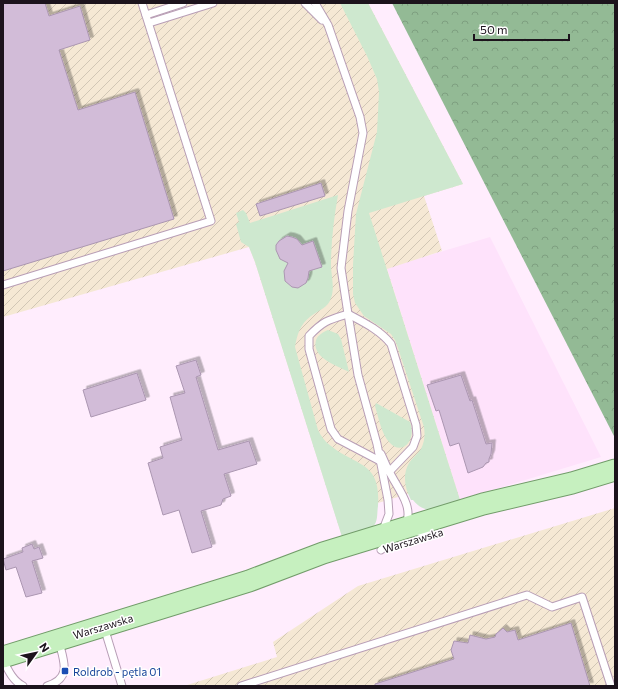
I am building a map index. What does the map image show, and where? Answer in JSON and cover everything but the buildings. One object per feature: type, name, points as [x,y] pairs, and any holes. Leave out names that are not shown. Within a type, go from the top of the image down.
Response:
[{"type":"main road","name":"Warszawska","points":[[3,656],[249,581],[323,553],[374,545],[414,519],[572,483],[615,470]]},
{"type":"lane","points":[[3,284],[211,221],[142,3]]},
{"type":"lane","points":[[146,15],[183,3]]},
{"type":"lane","points":[[149,24],[213,3]]},
{"type":"lane","points":[[305,3],[328,25]]},
{"type":"lane","points":[[315,3],[328,25],[360,117],[363,133],[348,211],[342,268],[358,375],[377,444],[380,461],[414,519]]},
{"type":"lane","points":[[380,461],[338,440],[331,429],[309,349],[309,336],[321,324],[348,314],[384,336],[390,344],[416,425],[417,436],[413,447],[389,472]]},
{"type":"lane","points":[[377,444],[389,472],[414,519]]},
{"type":"lane","points":[[241,686],[527,595],[552,607],[582,597],[611,686]]},
{"type":"lane","points":[[103,626],[122,686]]},
{"type":"lane","points":[[48,686],[56,683],[62,678],[65,671],[64,661],[58,640]]},
{"type":"lane","points":[[3,660],[8,671],[20,685]]},
{"type":"shaded area","points":[[3,3],[368,3],[463,184],[424,196],[442,251],[387,269],[460,500],[408,494],[378,503],[342,536],[249,247],[3,317]]},
{"type":"shaded area","points":[[490,237],[601,457],[460,500],[387,268]]},
{"type":"shaded area","points":[[615,508],[615,686],[184,686],[277,657],[273,642],[358,586]]},
{"type":"green space","points":[[340,3],[368,3],[463,184],[369,213],[460,500],[441,508],[430,510],[424,509],[411,500],[407,491],[405,477],[407,468],[410,461],[421,449],[425,435],[424,427],[395,340],[391,334],[364,316],[355,303],[353,294],[356,214],[377,132],[379,92],[377,79],[367,56]]},
{"type":"green space","points":[[392,3],[615,3],[615,438]]},
{"type":"green space","points":[[338,195],[332,247],[332,294],[328,304],[307,319],[304,323],[298,334],[295,347],[320,434],[331,446],[365,467],[376,481],[378,506],[375,524],[373,527],[365,531],[343,540],[255,262],[249,247],[241,242],[236,224],[239,222],[236,213],[243,210],[246,213],[250,223]]},
{"type":"green space","points":[[328,330],[338,334],[341,339],[349,372],[332,364],[318,352],[316,340],[321,334]]},
{"type":"green space","points":[[376,403],[410,422],[412,435],[407,444],[403,447],[399,448],[394,446],[387,439],[382,430],[375,406]]},
{"type":"place","name":"Roldrob - pętla 01","points":[[65,671]]}]
